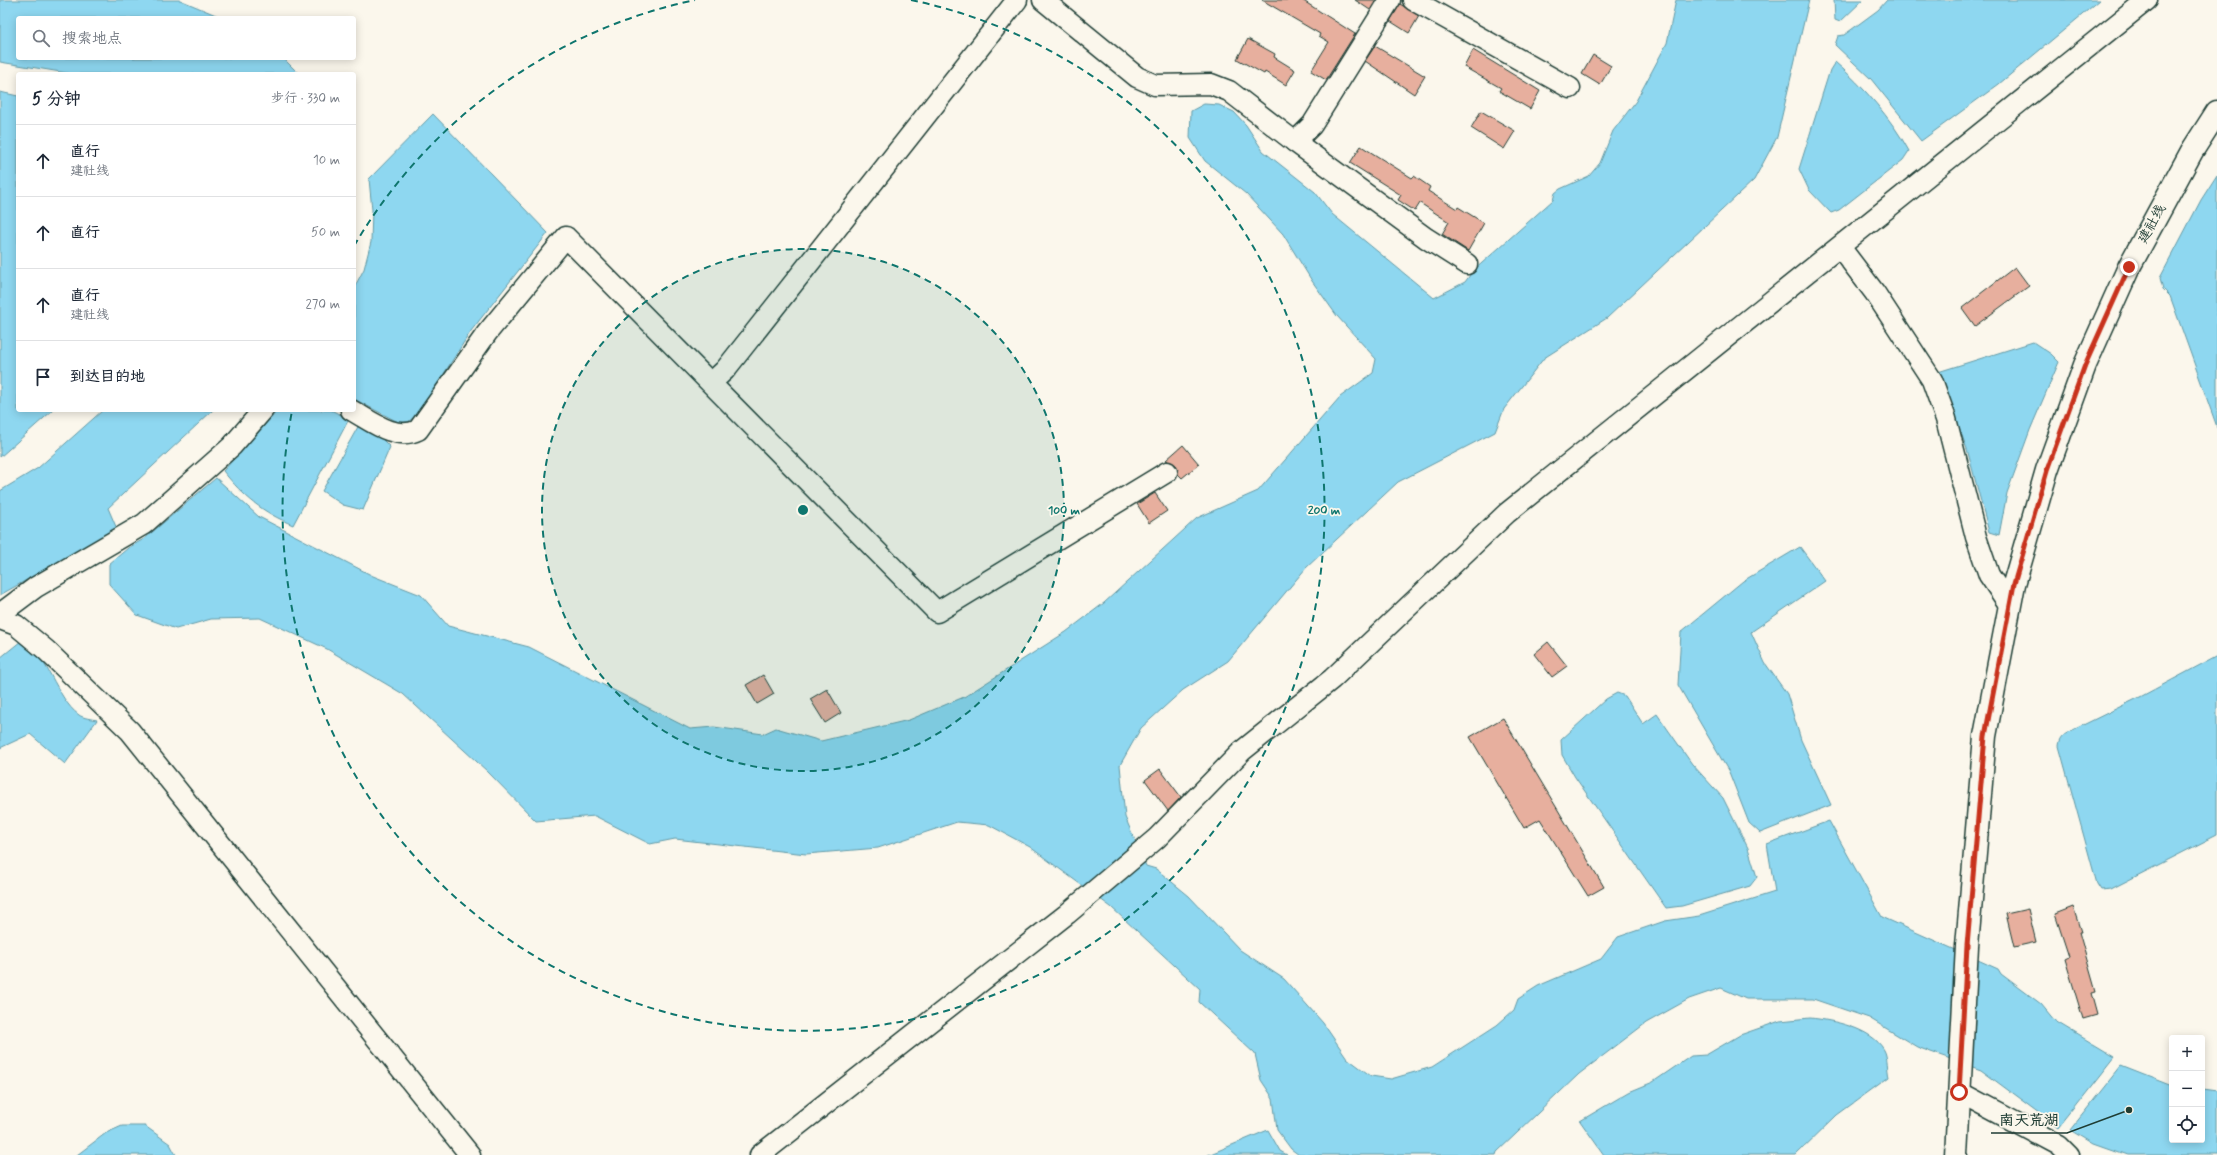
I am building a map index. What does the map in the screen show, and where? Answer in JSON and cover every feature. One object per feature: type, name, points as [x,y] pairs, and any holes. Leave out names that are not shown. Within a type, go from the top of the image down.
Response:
[{"type":"main road","name":"建社线","points":[[1960,1082],[1967,946],[1985,736],[2014,584],[2047,470],[2085,365],[2129,267],[2192,151],[2217,112]]},
{"type":"main road","points":[[1956,1155],[1960,1082]]},
{"type":"street","points":[[711,383],[725,370],[1017,0]]},
{"type":"street","points":[[1043,0],[1137,77],[1155,85],[1211,84],[1228,91],[1426,238],[1467,264]]},
{"type":"street","points":[[1295,142],[1312,124],[1390,0]]},
{"type":"street","points":[[1413,0],[1570,88]]},
{"type":"street","points":[[760,1155],[1067,914],[1157,838],[1242,751],[1332,679],[1507,513],[2147,0]]},
{"type":"street","points":[[355,412],[395,433],[408,434],[418,430],[487,333],[566,237],[937,612],[1167,472]]},
{"type":"street","points":[[1840,247],[1875,293],[1914,349],[1932,380],[1946,419],[1976,537],[1989,575],[2010,606]]},
{"type":"street","points":[[0,614],[36,587],[144,524],[232,446],[261,412]]},
{"type":"street","points":[[0,619],[16,625],[46,650],[130,731],[470,1155]]},
{"type":"street","points":[[1960,1082],[2059,1145],[2069,1155]]},
{"type":"water","points":[[0,0],[180,0],[218,16],[16,16],[16,60],[285,60],[297,72],[61,72],[0,62]]},
{"type":"water","points":[[1676,0],[1809,0],[1777,137],[1754,180],[1607,318],[1544,358],[1504,409],[1495,432],[1398,482],[1306,568],[1228,661],[1183,690],[1141,728],[1120,765],[1125,817],[1146,866],[1156,869],[1189,896],[1240,950],[1284,979],[1323,1023],[1347,1058],[1371,1076],[1391,1079],[1432,1067],[1497,1025],[1514,1010],[1518,999],[1538,986],[1601,959],[1618,937],[1665,921],[1699,916],[1775,892],[1767,844],[1829,821],[1882,917],[1998,969],[2001,974],[2041,1004],[2055,1021],[2115,1057],[2059,1128],[1981,1070],[1917,1047],[1869,1018],[1813,999],[1746,999],[1721,988],[1689,999],[1646,1023],[1579,1074],[1497,1152],[1496,1155],[1299,1155],[1291,1149],[1277,1130],[1273,1098],[1261,1080],[1255,1054],[1199,1002],[1200,989],[1111,907],[1030,847],[989,825],[957,822],[878,848],[806,854],[675,839],[650,844],[595,816],[536,821],[488,772],[403,694],[327,649],[260,618],[211,619],[176,629],[137,615],[109,584],[109,564],[128,548],[144,539],[216,478],[259,517],[373,576],[421,595],[448,626],[529,647],[690,729],[714,727],[763,734],[776,728],[821,741],[909,720],[964,697],[1066,632],[1104,603],[1197,518],[1258,491],[1340,397],[1373,373],[1376,359],[1337,316],[1312,281],[1283,234],[1246,194],[1205,161],[1190,138],[1191,111],[1204,104],[1219,105],[1234,112],[1246,125],[1263,151],[1315,192],[1332,214],[1434,298],[1465,282],[1473,271],[1553,200],[1555,193],[1560,189],[1589,176],[1600,163],[1613,131],[1636,101],[1667,43]]},
{"type":"water","points":[[1834,0],[1863,0],[1840,22],[1835,20]]},
{"type":"water","points":[[1887,0],[2100,0],[1999,84],[1921,141],[1871,79],[1835,45],[1838,36],[1844,35],[1878,10]]},
{"type":"water","points":[[1835,62],[1856,81],[1876,103],[1894,127],[1909,151],[1903,160],[1839,210],[1831,213],[1809,190],[1799,169],[1830,70]]},
{"type":"water","points":[[0,92],[16,96],[16,412],[51,412],[0,457]]},
{"type":"water","points":[[433,114],[548,233],[471,331],[419,413],[408,422],[398,422],[356,400],[356,284],[364,269],[371,242],[372,210],[369,179]]},
{"type":"water","points":[[2217,175],[2217,427],[2170,296],[2163,289],[2160,278],[2201,200]]},
{"type":"water","points":[[2033,342],[2051,354],[2059,362],[2030,430],[2007,493],[1999,535],[1989,532],[1967,449],[1938,372]]},
{"type":"water","points":[[101,412],[211,412],[108,508],[117,529],[0,595],[0,491],[38,468]]},
{"type":"water","points":[[276,412],[335,412],[349,419],[293,525],[272,515],[254,503],[238,489],[223,471]]},
{"type":"water","points":[[359,425],[382,439],[390,447],[363,510],[343,505],[322,491]]},
{"type":"water","points":[[1800,547],[1825,581],[1751,632],[1765,663],[1787,694],[1801,740],[1831,805],[1760,833],[1749,823],[1729,772],[1678,685],[1681,632],[1743,581]]},
{"type":"water","points":[[21,641],[30,646],[38,655],[71,708],[81,716],[97,720],[65,764],[30,734],[0,748],[0,658]]},
{"type":"water","points":[[2217,656],[2217,835],[2111,889],[2101,890],[2097,884],[2059,746],[2060,740],[2068,733]]},
{"type":"water","points":[[1617,693],[1625,696],[1643,724],[1657,714],[1692,764],[1723,798],[1748,848],[1757,877],[1750,886],[1682,906],[1666,908],[1575,777],[1562,755],[1561,740],[1606,699]]},
{"type":"water","points":[[1810,1018],[1851,1026],[1870,1036],[1878,1042],[1884,1050],[1889,1077],[1837,1115],[1796,1155],[1604,1155],[1580,1121],[1629,1092],[1653,1082],[1691,1056],[1706,1055],[1740,1035],[1780,1021]]},
{"type":"water","points":[[2121,1066],[2169,1085],[2169,1143],[2205,1143],[2205,1089],[2217,1091],[2217,1155],[2128,1155],[2094,1143],[2071,1129]]},
{"type":"water","points":[[122,1126],[145,1126],[170,1144],[176,1155],[77,1155],[106,1133]]},
{"type":"water","points":[[1268,1130],[1280,1151],[1287,1155],[1208,1155]]},
{"type":"building","points":[[1262,0],[1302,0],[1355,34],[1326,80],[1311,71],[1329,42],[1319,36],[1320,34]]},
{"type":"building","points":[[1355,0],[1376,0],[1370,10]]},
{"type":"building","points":[[1400,4],[1419,16],[1409,33],[1390,21]]},
{"type":"building","points":[[1248,39],[1275,54],[1274,57],[1295,70],[1286,85],[1265,72],[1264,74],[1237,59]]},
{"type":"building","points":[[1375,46],[1425,76],[1414,94],[1365,61]]},
{"type":"building","points":[[1473,50],[1540,91],[1530,109],[1499,91],[1501,88],[1464,67]]},
{"type":"building","points":[[1593,55],[1611,66],[1600,85],[1582,74]]},
{"type":"building","points":[[1481,111],[1515,131],[1504,149],[1471,128]]},
{"type":"building","points":[[1361,146],[1412,178],[1414,176],[1430,187],[1428,191],[1457,209],[1458,207],[1484,223],[1468,251],[1442,234],[1449,222],[1420,203],[1415,211],[1398,200],[1401,195],[1350,163]]},
{"type":"building","points":[[2015,267],[2029,286],[1975,326],[1962,308]]},
{"type":"building","points":[[1183,445],[1199,464],[1182,478],[1178,474],[1177,466],[1166,460]]},
{"type":"building","points":[[1155,493],[1167,511],[1149,523],[1137,504]]},
{"type":"building","points":[[1548,642],[1567,666],[1552,677],[1534,654]]},
{"type":"building","points":[[763,675],[774,694],[757,704],[746,685]]},
{"type":"building","points":[[827,689],[841,713],[825,723],[810,699]]},
{"type":"building","points":[[1503,718],[1604,887],[1588,896],[1540,819],[1524,828],[1470,737]]},
{"type":"building","points":[[1160,769],[1181,797],[1168,811],[1145,780]]},
{"type":"building","points":[[2073,907],[2096,992],[2091,993],[2097,1015],[2083,1019],[2065,959],[2069,957],[2055,914]]},
{"type":"building","points":[[2028,909],[2036,942],[2014,947],[2006,914]]},
{"type":"place","name":"南天荒湖","points":[[2129,1110]]},
{"type":"route","points":[[1959,1092],[1967,946],[1985,736],[2014,584],[2047,470],[2085,365],[2129,267]]}]
